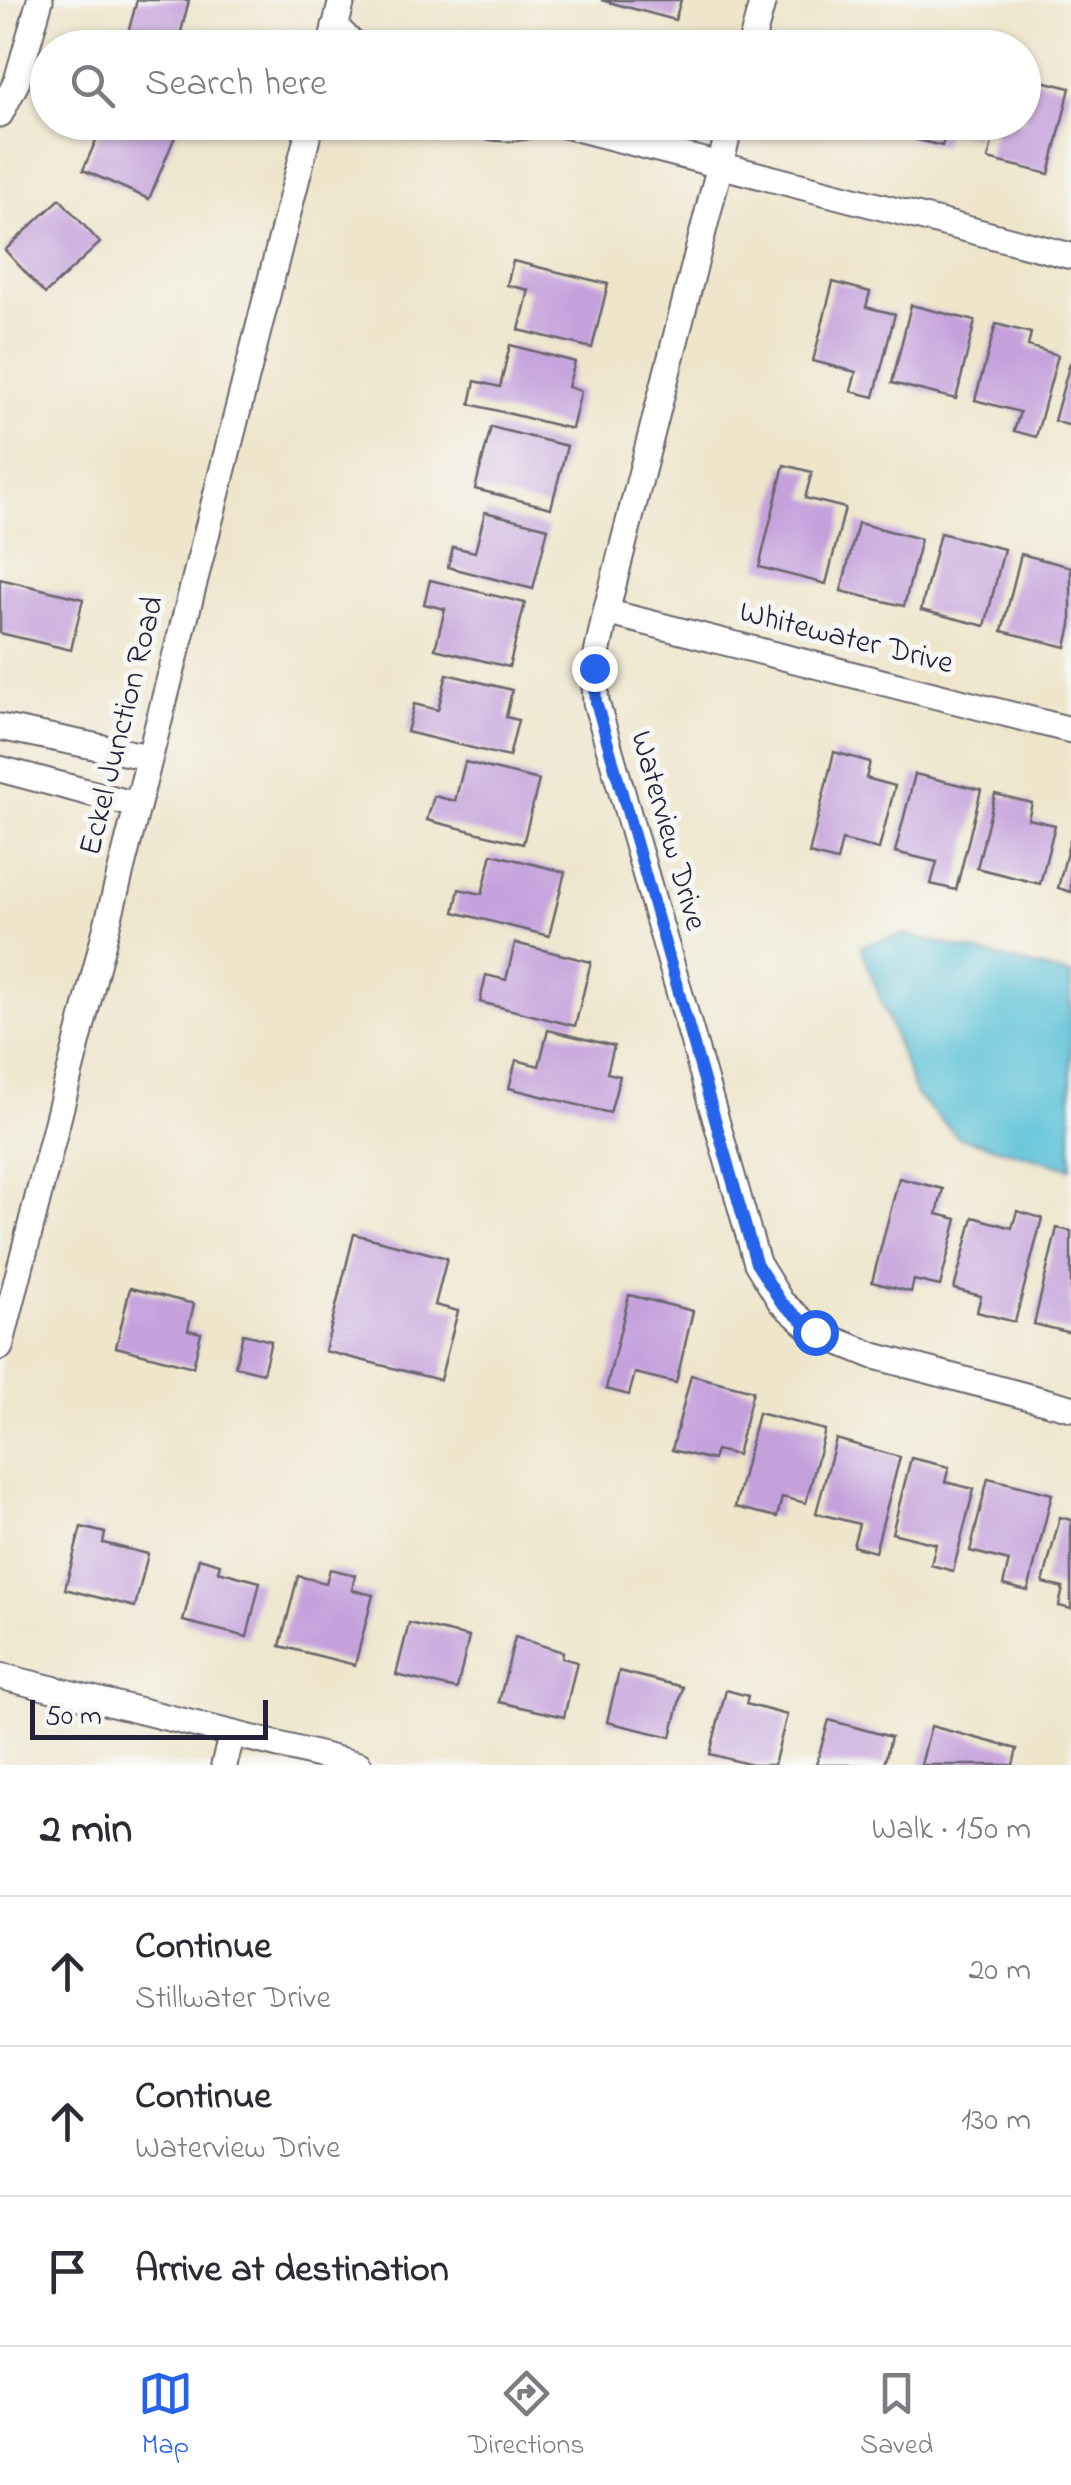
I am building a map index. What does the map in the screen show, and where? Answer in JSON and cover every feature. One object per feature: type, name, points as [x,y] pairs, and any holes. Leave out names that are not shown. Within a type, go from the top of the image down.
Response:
[{"type":"street","points":[[32,30],[40,0]]},
{"type":"street","points":[[334,30],[342,0]]},
{"type":"street","points":[[754,30],[762,0]]},
{"type":"street","points":[[0,114],[18,81],[30,37]]},
{"type":"street","name":"Eckel Junction Road","points":[[0,1347],[306,140]]},
{"type":"street","points":[[621,140],[1071,256]]},
{"type":"street","name":"Waterview Drive","points":[[726,140],[606,612],[594,668],[596,702],[756,1263],[781,1302],[815,1332],[874,1356],[1071,1408]]},
{"type":"street","name":"Whitewater Drive","points":[[606,612],[1071,730]]},
{"type":"street","points":[[0,727],[148,757]]},
{"type":"street","points":[[0,769],[136,805]]},
{"type":"street","points":[[0,1676],[358,1765]]},
{"type":"street","points":[[224,1765],[232,1734]]},
{"type":"water","points":[[904,934],[1071,975],[1071,1168],[958,1137],[916,1095],[861,946]]},
{"type":"building","points":[[137,0],[189,0],[182,30],[129,30]]},
{"type":"building","points":[[601,0],[681,0],[675,20]]},
{"type":"building","points":[[1041,81],[1070,88],[1049,174],[988,159],[993,140],[1041,140]]},
{"type":"building","points":[[96,140],[174,140],[149,199],[83,170]]},
{"type":"building","points":[[918,140],[944,140],[942,146]]},
{"type":"building","points":[[60,199],[100,243],[45,294],[5,250]]},
{"type":"building","points":[[513,261],[608,284],[592,348],[519,330],[529,290],[507,285]]},
{"type":"building","points":[[833,282],[870,292],[866,307],[895,314],[874,397],[851,391],[856,372],[813,361]]},
{"type":"building","points":[[911,305],[975,321],[956,399],[892,383]]},
{"type":"building","points":[[996,324],[1031,333],[1028,346],[1058,355],[1036,437],[1014,431],[1020,412],[975,400]]},
{"type":"building","points":[[510,345],[575,362],[568,387],[581,391],[572,429],[470,404],[475,381],[500,387]]},
{"type":"building","points":[[1071,363],[1071,426],[1054,421]]},
{"type":"building","points":[[491,427],[567,446],[551,508],[475,489]]},
{"type":"building","points":[[784,465],[812,472],[805,498],[845,508],[826,584],[759,567]]},
{"type":"building","points":[[485,512],[548,528],[533,589],[448,567],[453,547],[475,552]]},
{"type":"building","points":[[858,523],[921,539],[904,606],[841,591]]},
{"type":"building","points":[[940,533],[1004,549],[985,626],[921,610]]},
{"type":"building","points":[[1021,554],[1071,567],[1071,625],[1066,647],[1002,631]]},
{"type":"building","points":[[0,579],[83,599],[71,650],[0,633]]},
{"type":"building","points":[[430,580],[525,603],[509,667],[435,649],[445,609],[424,604]]},
{"type":"building","points":[[447,674],[512,690],[506,717],[518,720],[509,757],[407,732],[414,704],[438,710]]},
{"type":"building","points":[[834,752],[870,762],[866,778],[895,786],[879,849],[842,840],[837,861],[809,854]]},
{"type":"building","points":[[465,762],[539,780],[523,844],[427,820],[434,796],[455,801]]},
{"type":"building","points":[[915,774],[981,790],[956,890],[931,884],[937,862],[895,852]]},
{"type":"building","points":[[995,794],[1032,803],[1028,819],[1055,825],[1040,884],[977,868]]},
{"type":"building","points":[[1071,840],[1071,892],[1058,888]]},
{"type":"building","points":[[492,854],[565,872],[549,936],[454,912],[459,889],[482,894]]},
{"type":"building","points":[[515,943],[591,962],[575,1026],[480,1002],[486,975],[506,980]]},
{"type":"building","points":[[548,1030],[614,1046],[607,1073],[620,1076],[610,1113],[509,1088],[516,1060],[539,1066]]},
{"type":"building","points":[[899,1178],[943,1189],[937,1214],[957,1219],[940,1286],[914,1280],[911,1292],[872,1282]]},
{"type":"building","points":[[1017,1211],[1042,1218],[1015,1322],[977,1312],[981,1296],[954,1289],[973,1217],[1012,1228]]},
{"type":"building","points":[[1057,1228],[1071,1231],[1071,1333],[1034,1324]]},
{"type":"building","points":[[354,1234],[447,1258],[435,1305],[458,1311],[440,1380],[325,1351]]},
{"type":"building","points":[[130,1288],[194,1304],[188,1330],[201,1333],[193,1367],[116,1347]]},
{"type":"building","points":[[629,1295],[693,1311],[676,1383],[635,1373],[629,1395],[606,1389]]},
{"type":"building","points":[[243,1334],[271,1341],[263,1373],[235,1366]]},
{"type":"building","points":[[691,1375],[753,1391],[737,1455],[716,1450],[713,1460],[672,1450]]},
{"type":"building","points":[[758,1413],[825,1430],[806,1503],[782,1497],[777,1517],[735,1507]]},
{"type":"building","points":[[836,1439],[900,1457],[875,1552],[853,1546],[859,1524],[816,1513]]},
{"type":"building","points":[[911,1458],[949,1467],[945,1482],[974,1489],[953,1571],[931,1565],[936,1544],[892,1533]]},
{"type":"building","points":[[988,1478],[1052,1494],[1028,1591],[1003,1585],[1009,1561],[970,1551]]},
{"type":"building","points":[[1060,1517],[1071,1520],[1071,1609],[1059,1606],[1063,1588],[1043,1583]]},
{"type":"building","points":[[81,1527],[105,1533],[103,1543],[148,1554],[135,1607],[65,1589]]},
{"type":"building","points":[[199,1558],[220,1564],[218,1571],[260,1582],[247,1637],[183,1621]]},
{"type":"building","points":[[330,1569],[355,1575],[352,1590],[373,1595],[355,1665],[280,1646],[298,1576],[326,1583]]},
{"type":"building","points":[[409,1623],[469,1637],[457,1689],[396,1675]]},
{"type":"building","points":[[515,1637],[563,1652],[562,1658],[577,1662],[564,1717],[499,1702]]},
{"type":"building","points":[[619,1671],[683,1687],[671,1737],[607,1722]]},
{"type":"building","points":[[726,1690],[748,1696],[746,1704],[787,1715],[774,1765],[752,1765],[710,1754]]},
{"type":"building","points":[[829,1720],[891,1737],[884,1765],[816,1765]]},
{"type":"building","points":[[931,1726],[1017,1749],[1013,1765],[921,1765]]},
{"type":"route","points":[[594,668],[596,702],[756,1263],[781,1302],[815,1332]]}]
